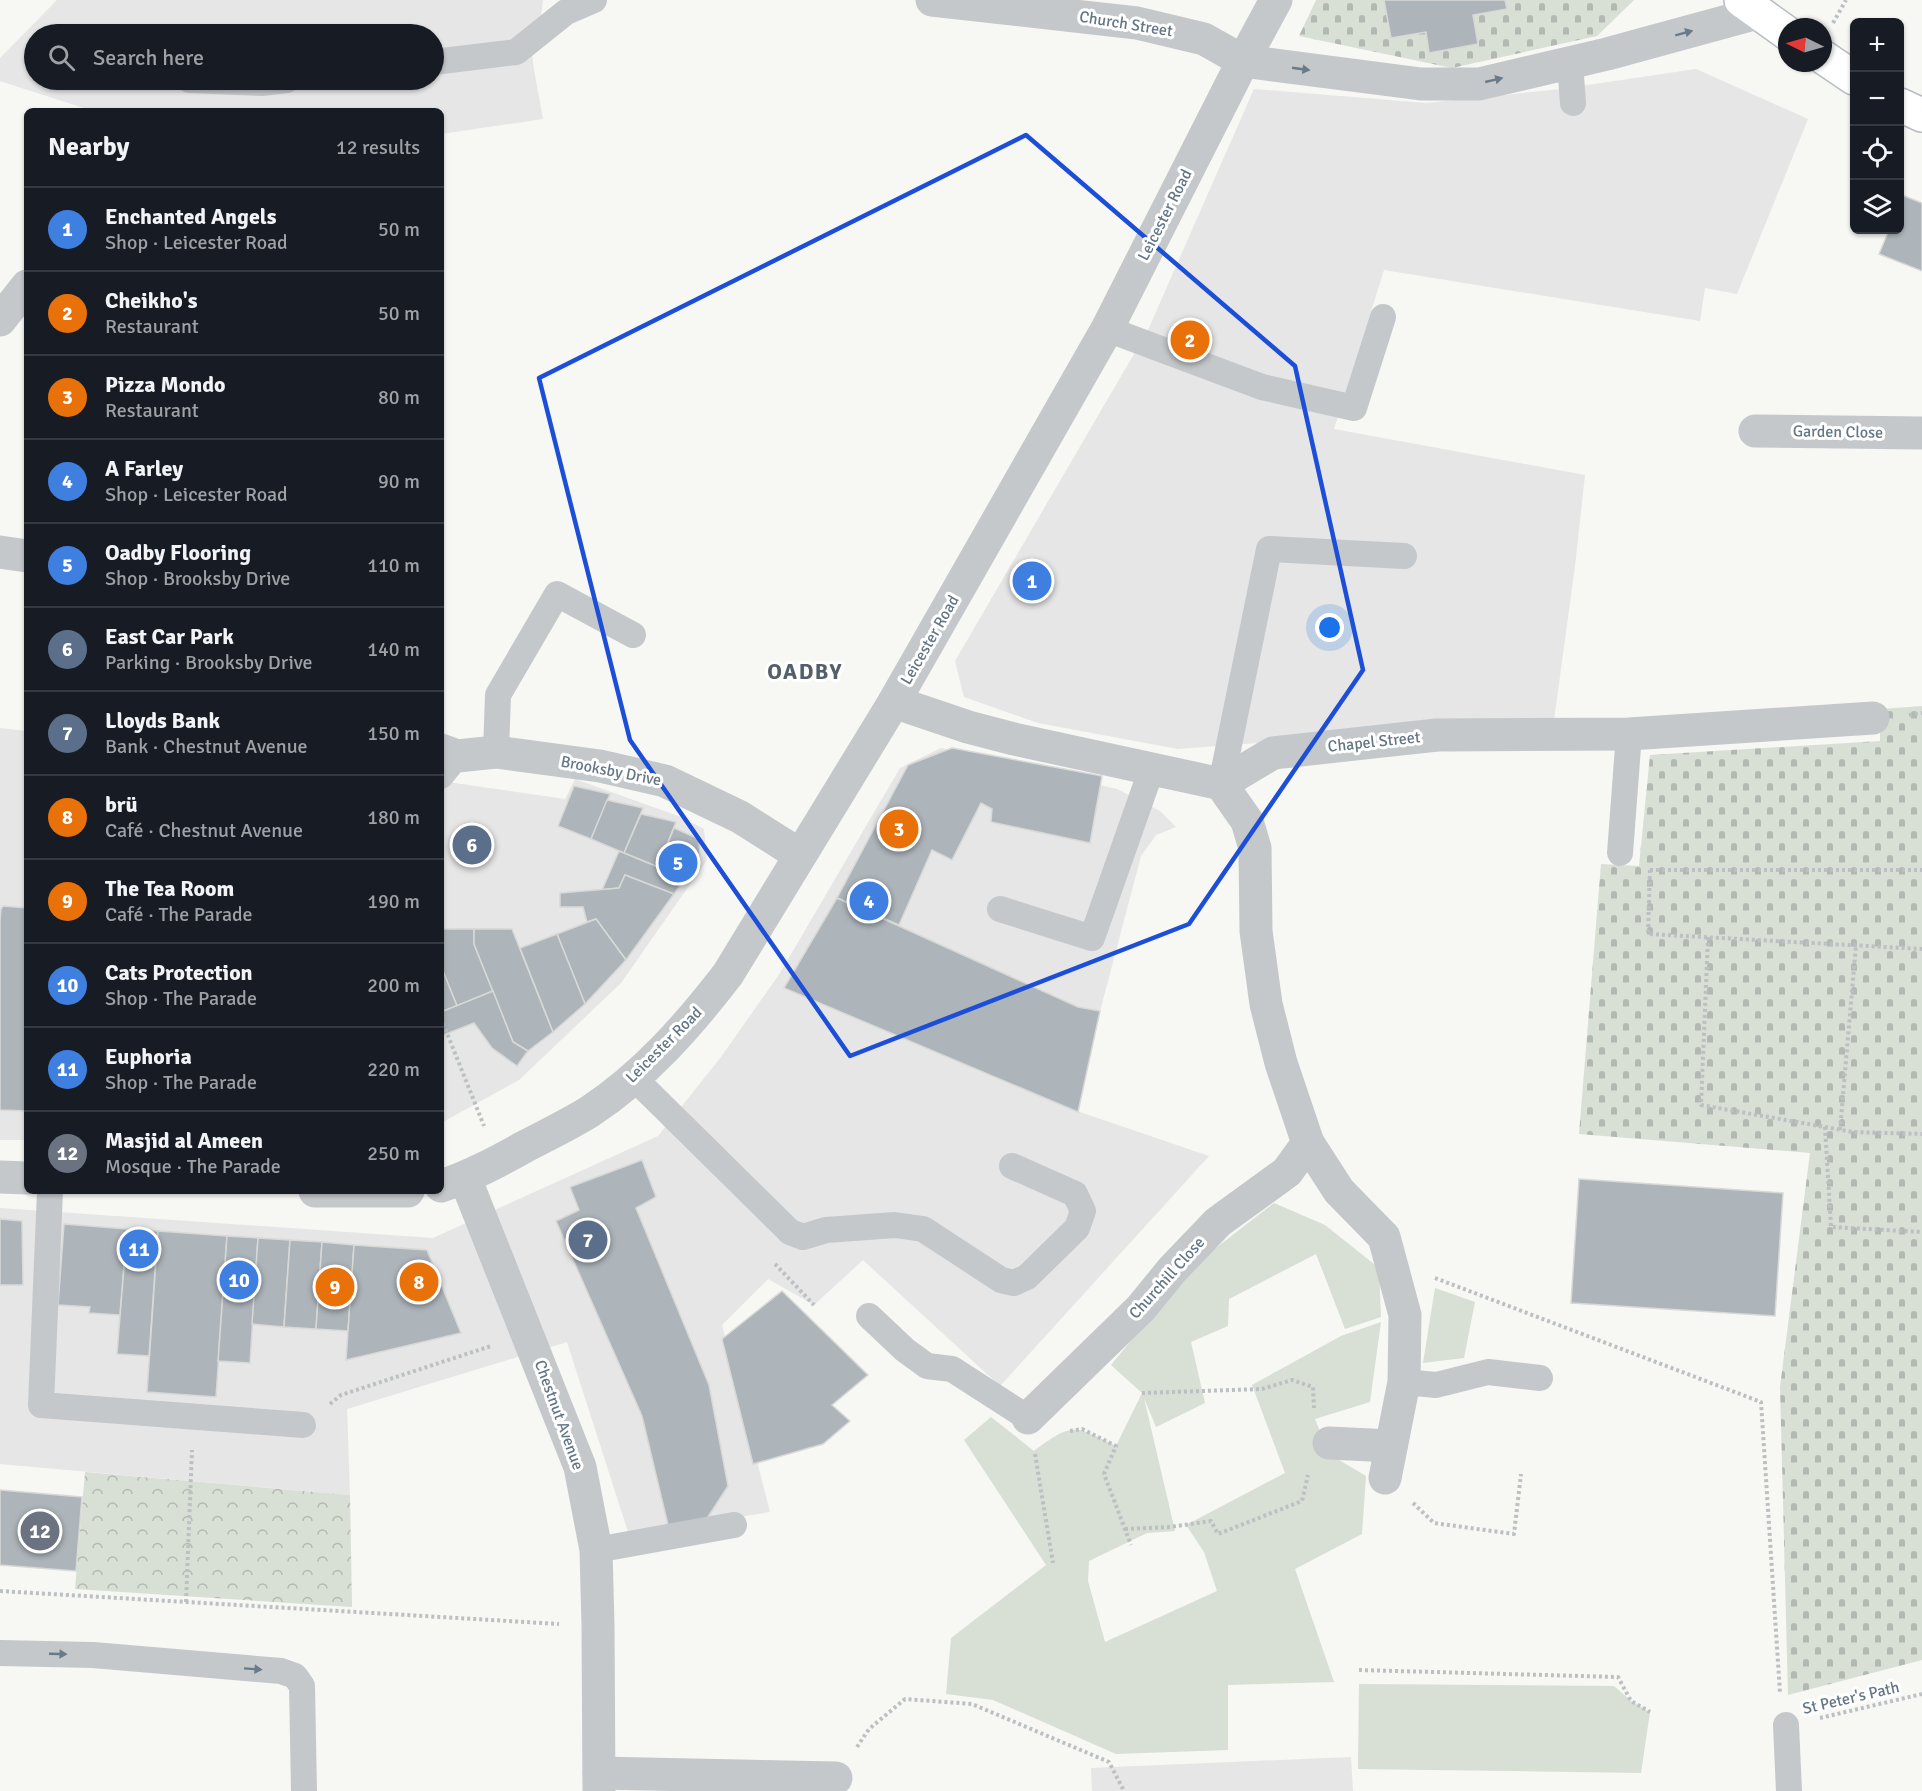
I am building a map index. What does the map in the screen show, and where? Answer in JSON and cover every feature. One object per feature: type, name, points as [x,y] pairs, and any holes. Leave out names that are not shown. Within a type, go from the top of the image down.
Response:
[{"type":"main road","points":[[1749,7],[1778,27]]},
{"type":"main road","points":[[1832,63],[1850,75]]},
{"type":"main road","points":[[1904,107],[1922,115]]},
{"type":"street","name":"Church Street","points":[[932,0],[1137,23],[1204,39],[1243,61]]},
{"type":"street","name":"Leicester Road","points":[[453,1182],[499,1161],[587,1113],[614,1094],[696,1015],[728,974],[894,702],[1107,328],[1276,0]]},
{"type":"street","points":[[1243,61],[1421,84],[1479,84],[1570,63],[1749,7]]},
{"type":"street","points":[[0,320],[24,290]]},
{"type":"street","name":"Garden Close","points":[[1755,431],[1922,433]]},
{"type":"street","points":[[0,552],[24,556]]},
{"type":"street","points":[[894,702],[968,727],[1014,739],[1221,784],[1247,821],[1255,848],[1256,931],[1266,1004],[1281,1063],[1308,1143],[1339,1191],[1384,1237],[1405,1315],[1404,1382],[1388,1462],[1322,1431]]},
{"type":"street","name":"Chapel Street","points":[[1221,784],[1273,753],[1437,735],[1629,734],[1873,718]]},
{"type":"street","name":"Brooksby Drive","points":[[446,760],[496,752],[600,766],[665,781],[740,817],[800,855]]},
{"type":"street","name":"Churchill Close","points":[[1028,1418],[1141,1308],[1172,1270],[1218,1222],[1287,1172],[1308,1143]]},
{"type":"street","points":[[0,1177],[24,1178]]},
{"type":"street","name":"Chestnut Avenue","points":[[453,1182],[529,1334],[580,1467],[596,1550],[599,1782],[836,1778]]},
{"type":"lane","points":[[444,61],[516,52],[567,6],[594,0]]},
{"type":"lane","points":[[1570,63],[1573,103]]},
{"type":"lane","points":[[1107,328],[1262,387],[1354,408],[1383,317]]},
{"type":"lane","points":[[1221,784],[1269,549],[1404,556]]},
{"type":"lane","points":[[496,752],[498,695],[557,594],[633,635]]},
{"type":"lane","points":[[1620,853],[1629,734]]},
{"type":"lane","points":[[1000,909],[1092,938],[1152,768]]},
{"type":"lane","points":[[633,1077],[790,1232],[803,1237],[826,1230],[895,1225],[923,1229],[1001,1280],[1014,1283],[1027,1277],[1077,1228],[1083,1211],[1075,1194],[1012,1166]]},
{"type":"lane","points":[[50,1194],[41,1406],[303,1425]]},
{"type":"lane","points":[[869,1316],[904,1350],[927,1366],[952,1369],[1028,1418]]},
{"type":"lane","points":[[1404,1382],[1436,1386],[1488,1372],[1540,1378]]},
{"type":"lane","points":[[596,1550],[734,1525]]},
{"type":"lane","points":[[0,1653],[93,1655],[281,1671],[295,1676],[302,1686],[304,1791]]},
{"type":"lane","points":[[1786,1725],[1789,1791]]},
{"type":"path","points":[[1651,859],[1648,934],[1922,949]]},
{"type":"path","points":[[1650,870],[1922,870]]},
{"type":"path","points":[[1708,937],[1701,1105],[1840,1130],[1922,1134]]},
{"type":"path","points":[[1840,1130],[1856,945]]},
{"type":"path","points":[[444,1025],[499,1161]]},
{"type":"path","points":[[1825,1127],[1831,1227],[1922,1233]]},
{"type":"path","points":[[1390,1260],[1761,1402],[1779,1686],[1786,1725]]},
{"type":"path","points":[[303,1425],[341,1395],[529,1334]]},
{"type":"path","points":[[1142,1393],[1262,1389],[1292,1380],[1313,1387],[1322,1431]]},
{"type":"path","points":[[186,1602],[194,1418]]},
{"type":"path","points":[[1028,1418],[1053,1563]]},
{"type":"path","points":[[1060,1432],[1082,1429],[1116,1446],[1104,1474],[1131,1545]]},
{"type":"path","points":[[1388,1462],[1434,1523],[1514,1534],[1521,1474]]},
{"type":"path","points":[[1125,1529],[1170,1527],[1211,1521],[1218,1534],[1302,1501],[1309,1470]]},
{"type":"path","points":[[0,1591],[598,1626]]},
{"type":"path","points":[[1359,1670],[1618,1677],[1631,1701],[1650,1712]]},
{"type":"path","name":"St Peter's Path","points":[[1786,1725],[1922,1694]]},
{"type":"path","points":[[836,1778],[868,1729],[905,1699],[972,1704],[1109,1762],[1124,1791]]},
{"type":"highlighted area","points":[[1026,135],[1295,366],[1363,670],[1189,924],[850,1056],[630,740],[539,378]]},
{"type":"shaded area","points":[[57,0],[543,0],[541,17],[529,29],[543,119],[444,134],[444,108],[84,108],[28,90],[444,90],[444,24],[33,24]]},
{"type":"shaded area","points":[[24,34],[24,89],[0,81],[0,58]]},
{"type":"shaded area","points":[[1696,69],[1808,119],[1737,294],[1705,288],[1700,321],[1384,270],[1334,429],[1585,475],[1554,720],[1178,749],[1038,723],[964,697],[955,661],[1148,330],[1254,89],[1426,103],[1561,89]]},
{"type":"shaded area","points":[[0,728],[24,731],[24,1140],[0,1140]]},
{"type":"shaded area","points":[[941,748],[1117,789],[1160,811],[1176,827],[1156,835],[1141,856],[1074,1110],[1209,1156],[1000,1386],[863,1260],[814,1305],[768,1279],[722,1325],[770,1512],[629,1535],[567,1342],[347,1409],[350,1495],[0,1464],[0,1208],[433,1238],[658,1136],[721,1057],[780,973],[900,768]]},
{"type":"shaded area","points":[[575,779],[681,817],[704,829],[707,860],[621,983],[519,1080],[444,1121],[444,781],[565,799]]},
{"type":"shaded area","points":[[1351,1757],[1353,1791],[1092,1791],[1091,1768]]},
{"type":"green space","points":[[1316,0],[1634,0],[1597,36],[1452,68],[1299,36]]},
{"type":"green space","points":[[1922,706],[1922,1660],[1788,1695],[1780,1387],[1810,1153],[1579,1134],[1601,864],[1639,866],[1650,755],[1880,741],[1880,709]]},
{"type":"green space","points":[[1274,1203],[1325,1225],[1379,1268],[1381,1317],[1345,1329],[1316,1254],[1229,1299],[1228,1326],[1191,1342],[1205,1403],[1156,1427],[1144,1398],[1175,1531],[1147,1533],[1089,1561],[1088,1581],[1105,1642],[1217,1591],[1204,1552],[1186,1525],[1285,1473],[1252,1385],[1341,1336],[1381,1322],[1370,1402],[1315,1419],[1329,1454],[1366,1476],[1362,1534],[1295,1569],[1334,1682],[1228,1685],[1228,1750],[1116,1754],[993,1700],[946,1694],[951,1638],[1046,1565],[964,1440],[991,1417],[1034,1451],[1057,1435],[1074,1430],[1091,1434],[1116,1446],[1142,1393],[1111,1365],[1190,1268]]},
{"type":"green space","points":[[1435,1288],[1475,1302],[1464,1358],[1423,1363]]},
{"type":"green space","points":[[85,1472],[350,1495],[352,1607],[75,1589]]},
{"type":"green space","points":[[1359,1684],[1614,1686],[1631,1701],[1650,1712],[1641,1773],[1358,1769]]},
{"type":"building","points":[[1384,0],[1505,0],[1507,9],[1473,15],[1478,44],[1429,53],[1426,32],[1391,38]]},
{"type":"building","points":[[1904,196],[1922,203],[1922,271],[1879,254],[1887,234],[1904,234]]},
{"type":"building","points":[[952,748],[1102,776],[1090,843],[991,822],[992,809],[981,803],[952,860],[932,850],[899,925],[837,898],[908,765]]},
{"type":"building","points":[[574,786],[610,794],[591,839],[558,826]]},
{"type":"building","points":[[607,800],[643,808],[624,853],[591,839]]},
{"type":"building","points":[[641,814],[676,822],[658,867],[624,853]]},
{"type":"building","points":[[674,828],[699,839],[700,858],[674,894],[625,875],[619,888],[602,890],[619,851],[658,867]]},
{"type":"building","points":[[625,875],[674,894],[626,960],[596,919],[587,922],[583,907],[560,907],[560,893],[619,888]]},
{"type":"building","points":[[837,898],[1078,1007],[1100,1011],[1078,1112],[784,988]]},
{"type":"building","points":[[3,906],[24,908],[24,1111],[0,1110],[1,909]]},
{"type":"building","points":[[596,919],[626,960],[585,1004],[557,934]]},
{"type":"building","points":[[444,929],[474,929],[474,944],[493,991],[457,1006],[444,974]]},
{"type":"building","points":[[474,929],[512,929],[553,1032],[528,1051],[513,1042],[474,944]]},
{"type":"building","points":[[557,934],[585,1004],[553,1032],[520,948]]},
{"type":"building","points":[[444,974],[457,1006],[444,1011]]},
{"type":"building","points":[[493,991],[513,1042],[528,1051],[517,1066],[492,1048],[474,1023],[444,1035],[444,1011]]},
{"type":"building","points":[[642,1160],[656,1197],[636,1208],[709,1385],[728,1486],[704,1523],[669,1529],[642,1416],[556,1221],[579,1210],[570,1187]]},
{"type":"building","points":[[1579,1179],[1783,1193],[1775,1316],[1571,1303]]},
{"type":"building","points":[[0,1219],[22,1221],[23,1285],[0,1285]]},
{"type":"building","points":[[64,1224],[127,1229],[120,1315],[89,1313],[90,1307],[58,1305]]},
{"type":"building","points":[[127,1229],[158,1231],[149,1356],[117,1354]]},
{"type":"building","points":[[158,1231],[227,1236],[216,1397],[147,1392]]},
{"type":"building","points":[[227,1236],[258,1238],[250,1363],[218,1361]]},
{"type":"building","points":[[258,1238],[290,1240],[284,1327],[252,1324]]},
{"type":"building","points":[[290,1240],[322,1242],[316,1329],[284,1327]]},
{"type":"building","points":[[322,1242],[354,1245],[348,1331],[316,1329]]},
{"type":"building","points":[[354,1245],[427,1250],[461,1333],[346,1360]]},
{"type":"building","points":[[782,1291],[868,1375],[832,1405],[850,1421],[823,1444],[753,1464],[722,1339]]},
{"type":"building","points":[[0,1490],[82,1497],[76,1571],[0,1565]]},
{"type":"place","name":"Cheikho's","points":[[1190,340]]},
{"type":"place","name":"Enchanted Angels","points":[[1032,581]]},
{"type":"place","name":"Pizza Mondo","points":[[899,829]]},
{"type":"place","name":"East Car Park","points":[[472,845]]},
{"type":"place","name":"Oadby Flooring","points":[[678,863]]},
{"type":"place","name":"A Farley","points":[[869,901]]},
{"type":"place","name":"Lloyds Bank","points":[[588,1240]]},
{"type":"place","name":"Euphoria","points":[[139,1249]]},
{"type":"place","name":"Cats Protection","points":[[239,1280]]},
{"type":"place","name":"brü","points":[[419,1282]]},
{"type":"place","name":"The Tea Room","points":[[335,1287]]},
{"type":"place","name":"Masjid al Ameen","points":[[40,1531]]},
{"type":"district","name":"OADBY","points":[[805,671]]}]
